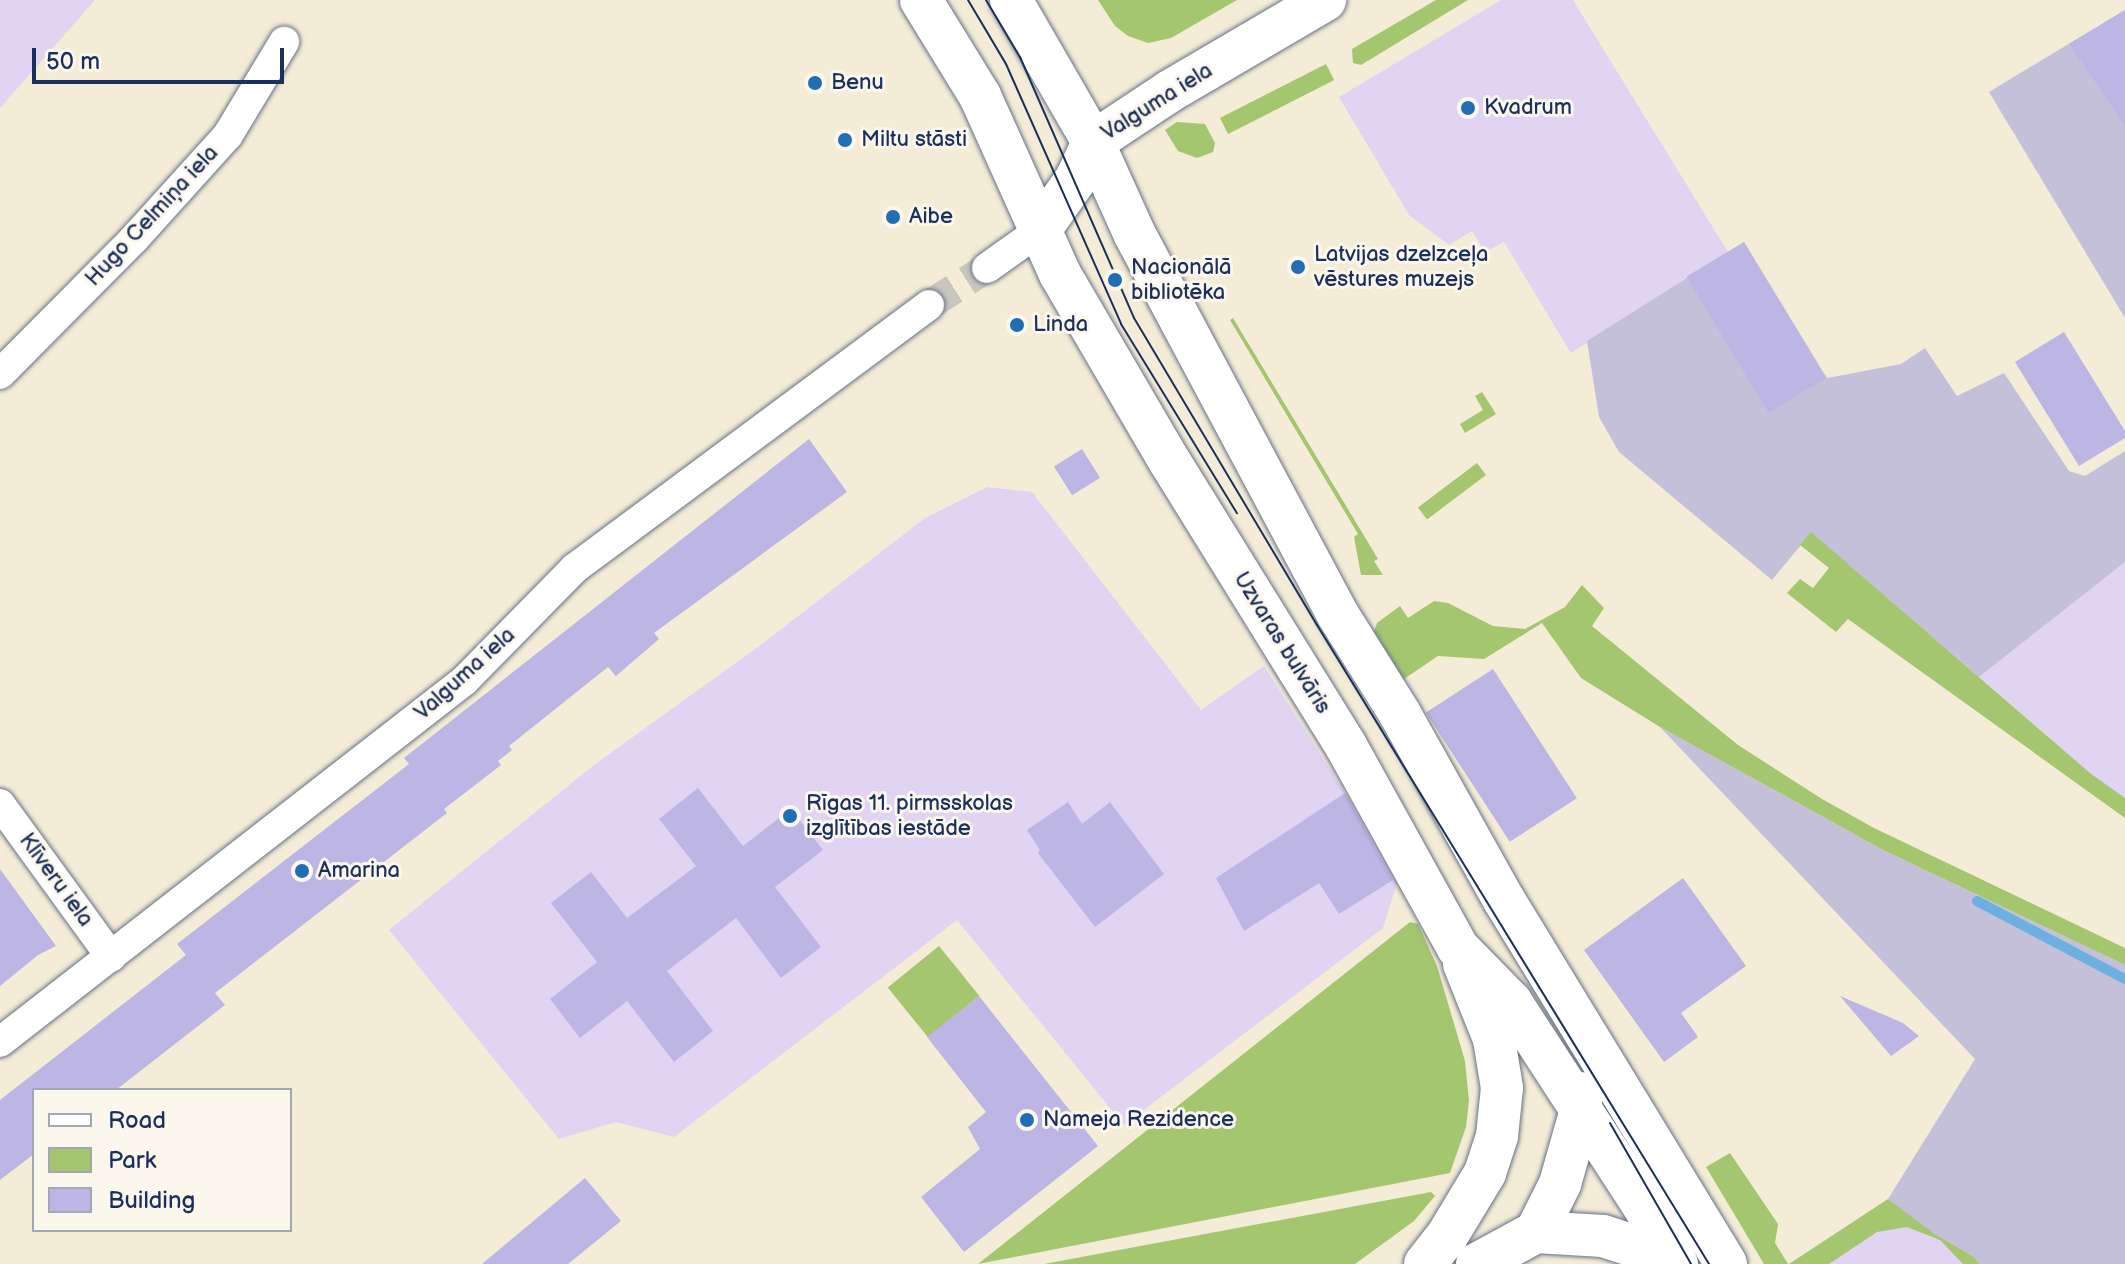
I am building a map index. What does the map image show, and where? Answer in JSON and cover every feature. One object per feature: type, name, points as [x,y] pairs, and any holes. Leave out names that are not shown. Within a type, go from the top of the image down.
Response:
[{"type":"main road","name":"Uzvaras bulvāris","points":[[921,0],[980,96],[1040,230],[1076,301],[1177,474],[1346,746],[1458,948],[1511,1002],[1676,1262]]},
{"type":"main road","points":[[1011,0],[1093,142],[1134,233],[1338,615],[1400,714],[1582,1031],[1726,1264]]},
{"type":"main road","name":"Valguma iela","points":[[1040,230],[1076,179],[1093,142],[1170,91],[1325,0]]},
{"type":"main road","points":[[1425,1264],[1447,1236],[1485,1173],[1497,1136],[1502,1088],[1494,1039],[1458,948]]},
{"type":"main road","points":[[1536,1232],[1560,1184],[1581,1110],[1582,1031]]},
{"type":"main road","points":[[1477,1264],[1536,1232],[1603,1236],[1676,1262]]},
{"type":"street","name":"Hugo Celmiņa iela","points":[[0,374],[134,239],[228,135],[284,42]]},
{"type":"street","name":"Valguma iela","points":[[987,268],[1040,230]]},
{"type":"street","name":"Valguma iela","points":[[0,1042],[464,681],[575,568],[929,305]]},
{"type":"street","name":"Klīveru iela","points":[[0,804],[111,957]]},
{"type":"shaded area","points":[[0,0],[95,0],[0,108]]},
{"type":"shaded area","points":[[1501,0],[1573,0],[1728,252],[1571,353],[1504,242],[1485,252],[1472,231],[1449,245],[1409,215],[1339,97]]},
{"type":"shaded area","points":[[2125,10],[2125,318],[1989,92]]},
{"type":"shaded area","points":[[1744,242],[1827,378],[1901,364],[1925,348],[1957,396],[2004,373],[2069,471],[2085,476],[2125,451],[2125,562],[1979,677],[1811,533],[1772,580],[1619,452],[1599,417],[1587,341]]},
{"type":"shaded area","name":"Rīgas 11. pirmsskolas izglītības iestāde","points":[[987,487],[1032,492],[1201,710],[1264,666],[1399,877],[1383,928],[1124,1125],[957,920],[674,1137],[616,1122],[559,1139],[389,930],[594,765],[762,644],[925,518]]},
{"type":"shaded area","points":[[2125,562],[2125,798],[2090,773],[1979,677]]},
{"type":"shaded area","points":[[1660,727],[1883,850],[2125,965],[2125,1264],[1979,1264],[1974,1257],[1936,1236],[1888,1199],[1975,1059]]},
{"type":"shaded area","points":[[1888,1199],[1979,1264],[1789,1264]]},
{"type":"green space","points":[[1098,0],[1237,0],[1171,38],[1148,43],[1128,36],[1115,26]]},
{"type":"green space","points":[[1436,0],[1468,0],[1361,65],[1353,63],[1352,49]]},
{"type":"green space","points":[[1326,64],[1334,80],[1228,134],[1220,118]]},
{"type":"green space","points":[[1177,122],[1205,124],[1215,143],[1213,152],[1197,158],[1178,151],[1165,130]]},
{"type":"green space","points":[[1233,318],[1378,559],[1374,561],[1383,575],[1361,575],[1354,537],[1358,534],[1230,320]]},
{"type":"green space","points":[[1482,392],[1496,414],[1465,433],[1460,424],[1483,410],[1475,396]]},
{"type":"green space","points":[[1477,463],[1486,475],[1427,520],[1418,508]]},
{"type":"green space","points":[[1811,532],[2090,773],[2125,798],[2125,818],[1848,619],[1836,632],[1787,593],[1800,579],[1813,588],[1829,568],[1800,545]]},
{"type":"green space","points":[[1582,585],[1604,608],[1592,626],[1738,745],[1874,828],[2125,948],[2125,965],[1883,850],[1660,727],[1581,678],[1542,623],[1484,659],[1438,656],[1404,679],[1374,632],[1377,623],[1400,606],[1408,618],[1434,601],[1448,603],[1493,626],[1525,629],[1565,607]]},
{"type":"green space","points":[[1410,922],[1418,924],[1437,966],[1465,1061],[1469,1101],[1466,1127],[1450,1173],[978,1264]]},
{"type":"green space","points":[[939,946],[979,996],[928,1037],[888,988]]},
{"type":"green space","points":[[1730,1153],[1778,1224],[1775,1243],[1788,1264],[1764,1264],[1706,1167]]},
{"type":"green space","points":[[1431,1192],[1435,1196],[1414,1221],[1355,1264],[1044,1264]]},
{"type":"green space","points":[[1888,1199],[1936,1235],[1974,1257],[1979,1264],[1963,1264],[1940,1240],[1907,1227],[1877,1232],[1829,1264],[1789,1264]]},
{"type":"building","points":[[2125,10],[2125,126],[2069,44]]},
{"type":"building","points":[[1744,242],[1826,378],[1768,413],[1687,277]]},
{"type":"building","points":[[2064,332],[2125,431],[2125,438],[2079,466],[2015,362]]},
{"type":"building","points":[[809,439],[847,492],[654,633],[659,639],[616,676],[608,667],[509,746],[512,750],[498,761],[501,765],[444,809],[447,813],[215,993],[225,1005],[119,1088],[32,1088],[32,1156],[0,1180],[0,1100],[186,955],[177,944],[409,764],[404,758]]},
{"type":"building","points":[[1082,449],[1100,478],[1072,495],[1054,466]]},
{"type":"building","points":[[1493,669],[1577,798],[1510,842],[1426,713]]},
{"type":"building","points":[[698,788],[743,846],[791,809],[823,850],[775,887],[821,947],[781,978],[736,918],[667,971],[713,1031],[674,1062],[627,1001],[580,1038],[550,999],[597,962],[551,903],[591,872],[627,918],[696,866],[659,819]]},
{"type":"building","points":[[1345,793],[1393,880],[1339,914],[1319,883],[1244,931],[1216,878]]},
{"type":"building","points":[[1068,802],[1082,824],[1110,802],[1164,874],[1095,927],[1038,853],[1040,850],[1027,830]]},
{"type":"building","points":[[0,869],[56,946],[38,955],[0,986]]},
{"type":"building","points":[[1683,878],[1746,966],[1681,1013],[1698,1037],[1664,1062],[1584,950]]},
{"type":"building","name":"Nameja Rezidence","points":[[979,996],[1098,1146],[964,1252],[921,1197],[980,1149],[968,1127],[986,1112],[927,1037]]},
{"type":"building","points":[[1840,996],[1903,1023],[1919,1036],[1891,1056]]},
{"type":"building","points":[[585,1178],[621,1221],[568,1264],[482,1264]]},
{"type":"waterway","points":[[1977,901],[2125,979]]},
{"type":"tunnel","points":[[929,305],[987,268]]},
{"type":"tram line","points":[[968,0],[1006,64],[1121,324],[1237,513]]},
{"type":"tram line","points":[[986,0],[1020,57],[1134,318],[1317,625],[1709,1264]]},
{"type":"tram line","points":[[1610,1123],[1691,1264]]},
{"type":"place","name":"Benu","points":[[815,83]]},
{"type":"place","name":"Kvadrum","points":[[1468,108]]},
{"type":"place","name":"Miltu stāsti","points":[[845,140]]},
{"type":"place","name":"Aibe","points":[[893,217]]},
{"type":"place","name":"Latvijas dzelzceļa vēstures muzejs","points":[[1298,267]]},
{"type":"place","name":"Nacionālā bibliotēka","points":[[1115,280]]},
{"type":"place","name":"Linda","points":[[1017,325]]},
{"type":"place","name":"Rīgas 11. pirmsskolas izglītības iestāde","points":[[790,816]]},
{"type":"place","name":"Amarina","points":[[302,871]]},
{"type":"place","name":"Nameja Rezidence","points":[[1027,1120]]}]
